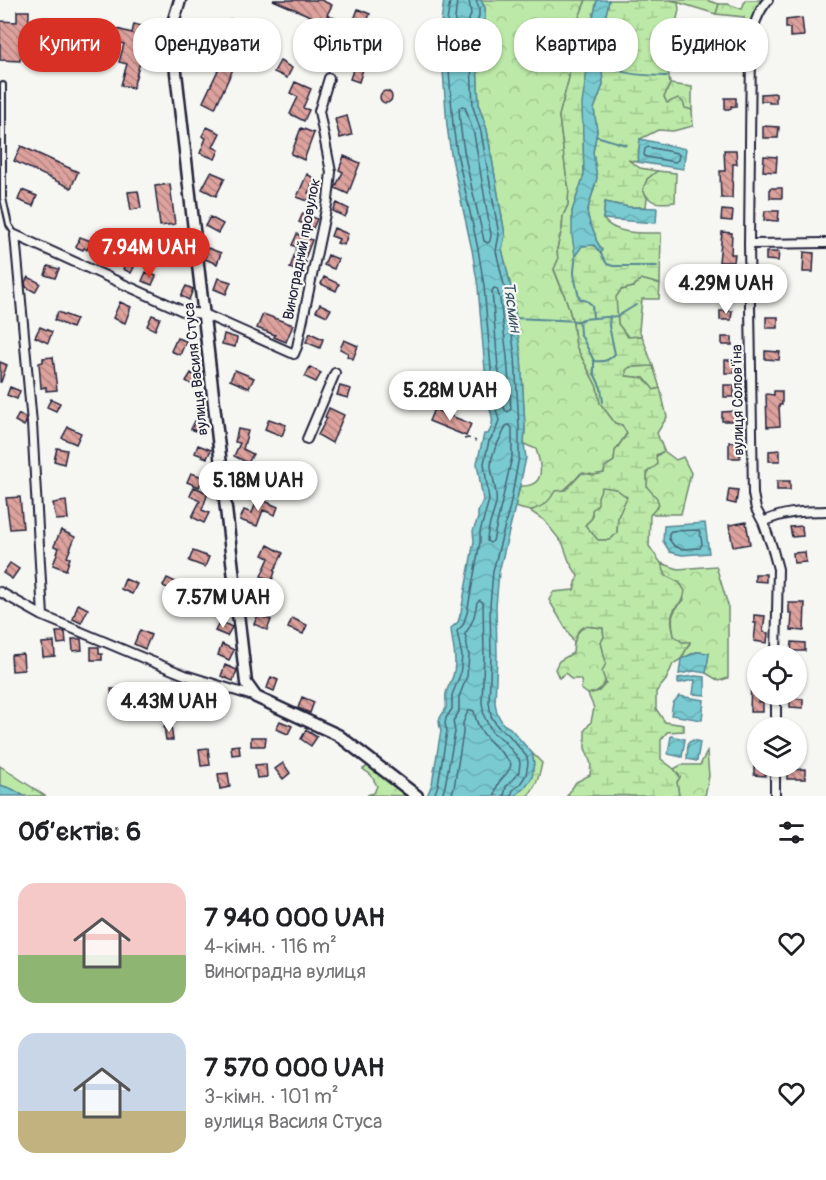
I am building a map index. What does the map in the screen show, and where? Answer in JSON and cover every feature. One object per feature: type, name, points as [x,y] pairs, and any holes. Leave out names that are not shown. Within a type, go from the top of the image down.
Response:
[{"type":"street","name":"вулиця Василя Стуса","points":[[180,0],[171,29],[245,678],[249,689],[256,697]]},
{"type":"street","name":"вулиця Солов'їна","points":[[768,0],[758,16],[751,38],[749,244],[753,494],[756,509],[763,522],[778,569],[777,645]]},
{"type":"street","name":"Виноградний провулок","points":[[204,314],[294,354],[328,200],[331,172],[319,111],[329,78]]},
{"type":"street","points":[[43,616],[32,423],[15,235],[185,312],[204,314]]},
{"type":"street","points":[[749,244],[826,243]]},
{"type":"street","points":[[307,439],[335,373]]},
{"type":"street","points":[[763,522],[789,512],[826,511]]},
{"type":"street","points":[[0,592],[43,616],[185,675],[256,697],[338,735],[417,796]]},
{"type":"street","points":[[775,777],[775,796]]},
{"type":"lane","points":[[3,86],[3,198],[9,225],[15,235]]},
{"type":"path","points":[[464,439],[476,441]]},
{"type":"green space","points":[[481,0],[586,0],[579,18],[514,18],[514,72],[569,72],[559,116],[569,188],[568,205],[563,216],[557,249],[558,260],[554,270],[567,302],[576,346],[597,387],[600,403],[615,423],[622,425],[627,433],[615,451],[614,461],[605,467],[604,473],[594,475],[581,473],[550,501],[536,509],[528,510],[515,507],[520,486],[534,483],[538,479],[540,463],[536,449],[524,444],[521,356],[513,296],[502,249],[505,235],[487,130],[479,106],[477,72],[502,72],[502,18],[485,18],[485,8]]},
{"type":"green space","points":[[586,0],[597,0],[593,18],[579,18]]},
{"type":"green space","points":[[609,0],[678,2],[677,18],[650,18],[650,72],[668,72],[670,84],[664,97],[667,103],[678,98],[683,102],[685,108],[692,110],[693,126],[673,131],[658,130],[640,139],[638,162],[628,160],[640,168],[657,171],[647,179],[643,190],[647,198],[646,207],[629,207],[605,202],[603,219],[608,224],[622,230],[637,233],[661,233],[660,284],[641,279],[633,287],[621,290],[616,297],[618,324],[628,337],[642,336],[653,366],[630,367],[626,370],[626,376],[644,378],[654,390],[660,388],[667,417],[657,433],[664,451],[656,455],[657,465],[647,472],[647,487],[657,498],[659,505],[650,515],[649,546],[661,563],[666,576],[680,583],[685,591],[683,599],[672,614],[672,625],[674,636],[682,642],[690,642],[681,659],[673,664],[666,680],[656,692],[656,709],[665,722],[684,725],[684,731],[667,732],[661,740],[661,759],[680,777],[677,782],[679,796],[567,796],[576,782],[590,775],[591,764],[585,748],[585,730],[591,722],[594,708],[588,694],[599,691],[606,683],[602,672],[606,663],[601,642],[604,637],[603,628],[585,626],[578,631],[574,643],[549,600],[553,592],[574,590],[578,576],[563,544],[544,520],[530,511],[545,504],[555,491],[566,490],[582,473],[594,475],[604,473],[605,467],[614,461],[615,451],[627,434],[622,425],[615,423],[600,403],[597,387],[576,346],[567,302],[554,269],[558,260],[557,249],[563,216],[568,205],[569,188],[559,116],[569,72],[587,72],[583,125],[584,175],[572,211],[575,255],[582,246],[594,245],[601,254],[602,250],[596,240],[587,212],[597,178],[593,152],[597,131],[594,109],[603,85],[602,72],[638,72],[638,18],[605,18]],"holes":[[[602,487],[616,489],[627,497],[618,517],[617,533],[610,540],[598,540],[585,525],[592,518],[592,510],[598,504]]]},
{"type":"green space","points":[[670,0],[706,0],[719,4],[716,14]]},
{"type":"green space","points":[[745,0],[762,0],[752,18],[716,14],[719,4],[728,4],[742,9]]},
{"type":"green space","points":[[670,84],[692,87],[692,110],[673,101],[667,103],[664,97]]},
{"type":"green space","points":[[657,171],[676,173],[675,202],[653,201],[643,190],[647,179]]},
{"type":"green space","points":[[641,279],[660,284],[659,299],[642,299],[639,330],[642,336],[628,337],[618,324],[615,297],[621,290],[633,287]]},
{"type":"green space","points":[[653,366],[660,388],[654,390],[644,378],[626,376],[625,370],[630,367]]},
{"type":"green space","points":[[664,451],[676,460],[683,457],[691,473],[681,514],[650,514],[648,471],[651,463]]},
{"type":"green space","points":[[602,486],[616,489],[628,497],[618,517],[617,533],[610,540],[598,540],[585,525],[592,518],[592,510]]},
{"type":"green space","points":[[661,563],[678,569],[716,566],[728,605],[728,678],[719,681],[706,673],[709,653],[696,652],[681,659],[690,643],[682,642],[674,636],[672,620],[674,612],[684,600],[680,583],[666,576]]},
{"type":"green space","points":[[585,626],[603,628],[604,638],[601,642],[607,669],[607,676],[602,687],[588,694],[581,689],[580,679],[571,679],[566,673],[559,678],[555,669],[559,661],[573,653],[575,638]]},
{"type":"green space","points":[[707,752],[709,776],[705,796],[679,796],[677,782],[680,777],[674,769],[681,765],[700,765]]},
{"type":"green space","points":[[532,753],[542,763],[537,781],[528,796],[515,796],[529,777]]},
{"type":"green space","points":[[373,763],[417,796],[367,795],[374,793],[377,786],[371,775],[363,769]]},
{"type":"green space","points":[[0,766],[45,796],[24,796],[0,785]]},
{"type":"water","points":[[444,0],[481,0],[485,8],[485,18],[442,18]]},
{"type":"water","points":[[597,0],[609,0],[605,18],[593,18]]},
{"type":"water","name":"Тясмин","points":[[443,72],[477,72],[479,106],[487,130],[505,235],[502,249],[513,296],[521,356],[525,428],[526,458],[499,572],[496,606],[495,703],[497,713],[503,724],[510,728],[532,753],[534,763],[532,778],[515,796],[427,796],[432,784],[441,730],[439,720],[446,708],[446,694],[454,670],[455,658],[451,628],[458,622],[461,612],[474,541],[473,531],[483,500],[477,463],[484,434],[488,434],[492,423],[486,395],[489,392],[478,287],[447,126]]},
{"type":"water","points":[[587,72],[602,72],[603,85],[594,109],[597,131],[593,152],[597,178],[587,212],[596,240],[602,250],[601,254],[594,245],[582,246],[575,256],[572,211],[584,175],[582,104]]},
{"type":"water","points":[[640,139],[686,149],[683,169],[638,162]]},
{"type":"water","points":[[605,202],[629,207],[657,208],[656,223],[603,219]]},
{"type":"water","points":[[705,523],[709,553],[682,555],[670,552],[663,541],[664,526]]},
{"type":"water","points":[[696,652],[709,653],[706,673],[694,671],[679,674],[681,659]]},
{"type":"water","points":[[705,677],[705,695],[693,694],[695,680],[678,683],[678,678]]},
{"type":"water","points":[[679,696],[704,700],[702,720],[671,715],[673,703]]},
{"type":"water","points":[[671,736],[685,739],[682,757],[668,754]]},
{"type":"water","points":[[693,740],[700,742],[697,761],[687,759],[688,743]]},
{"type":"water","points":[[0,785],[12,789],[24,796],[0,796]]},
{"type":"building","points":[[273,0],[321,0],[332,5],[327,15],[334,18],[315,18]]},
{"type":"building","points":[[358,9],[370,14],[368,18],[355,18]]},
{"type":"building","points":[[17,11],[29,11],[29,18],[18,18],[18,61],[0,60],[0,21],[17,22]]},
{"type":"building","points":[[802,18],[804,36],[790,37],[790,28],[786,28],[786,20]]},
{"type":"building","points":[[133,28],[133,72],[137,72],[133,88],[121,85],[127,64],[121,62],[124,44],[121,43],[121,30],[132,33]]},
{"type":"building","points":[[281,62],[292,68],[287,78],[274,72],[281,72]]},
{"type":"building","points":[[217,72],[232,72],[215,108],[203,102]]},
{"type":"building","points":[[352,72],[362,72],[359,82],[350,79]]},
{"type":"building","points":[[295,82],[311,89],[303,108],[309,110],[304,121],[290,114],[298,97],[290,93]]},
{"type":"building","points":[[388,91],[392,97],[388,103],[384,103],[380,95]]},
{"type":"building","points":[[776,93],[776,103],[761,101],[761,94]]},
{"type":"building","points":[[725,98],[736,98],[736,107],[731,106],[731,109],[725,109]]},
{"type":"building","points":[[347,116],[352,135],[340,138],[335,119]]},
{"type":"building","points":[[763,126],[779,127],[778,138],[763,138]]},
{"type":"building","points":[[207,127],[220,133],[213,147],[219,150],[215,159],[200,153],[206,138],[202,136]]},
{"type":"building","points":[[301,128],[314,133],[304,160],[291,154]]},
{"type":"building","points":[[21,146],[78,172],[71,188],[14,161]]},
{"type":"building","points":[[724,150],[736,150],[737,164],[733,164],[732,198],[721,198],[720,171],[725,171]]},
{"type":"building","points":[[344,156],[360,163],[348,194],[335,188],[343,172],[339,170]]},
{"type":"building","points":[[764,156],[777,157],[776,172],[763,171]]},
{"type":"building","points":[[211,172],[225,178],[216,196],[202,189]]},
{"type":"building","points":[[307,174],[315,179],[308,193],[311,194],[308,201],[297,197]]},
{"type":"building","points":[[170,184],[175,224],[160,226],[155,186]]},
{"type":"building","points":[[770,188],[782,188],[782,198],[770,198]]},
{"type":"building","points":[[22,190],[37,196],[33,206],[18,200]]},
{"type":"building","points":[[138,191],[141,208],[131,210],[128,192]]},
{"type":"building","points":[[337,203],[349,209],[345,217],[333,211]]},
{"type":"building","points":[[722,210],[733,211],[732,221],[721,220]]},
{"type":"building","points":[[765,211],[779,211],[778,221],[764,220]]},
{"type":"building","points":[[303,213],[317,219],[313,228],[299,222]]},
{"type":"building","points":[[210,217],[223,224],[218,233],[205,226]]},
{"type":"building","points":[[334,228],[348,234],[344,245],[337,243],[339,239],[331,236]]},
{"type":"building","points":[[722,232],[732,233],[731,254],[735,254],[734,262],[719,262]]},
{"type":"building","points":[[297,234],[312,240],[302,273],[290,268],[297,247],[292,245]]},
{"type":"building","points":[[80,237],[91,241],[87,250],[76,247]]},
{"type":"building","points":[[173,241],[184,245],[181,253],[170,248]]},
{"type":"building","points":[[208,248],[221,253],[217,264],[205,259]]},
{"type":"building","points":[[103,249],[111,252],[106,262],[99,259]]},
{"type":"building","points":[[766,252],[779,252],[778,261],[766,260]]},
{"type":"building","points":[[804,252],[814,253],[813,272],[803,272]]},
{"type":"building","points":[[328,255],[338,259],[334,269],[324,265]]},
{"type":"building","points":[[128,259],[136,263],[131,273],[123,269]]},
{"type":"building","points":[[48,266],[59,269],[55,278],[45,275]]},
{"type":"building","points":[[146,272],[156,276],[152,285],[142,281]]},
{"type":"building","points":[[28,277],[40,283],[35,292],[26,287],[25,282]]},
{"type":"building","points":[[324,277],[339,284],[336,291],[321,284]]},
{"type":"building","points":[[218,278],[231,282],[226,294],[214,289]]},
{"type":"building","points":[[765,283],[775,283],[776,292],[765,292]]},
{"type":"building","points":[[186,286],[193,289],[189,300],[181,296]]},
{"type":"building","points":[[722,286],[733,287],[733,296],[722,295]]},
{"type":"building","points":[[120,302],[131,307],[125,323],[113,318]]},
{"type":"building","points":[[320,304],[331,309],[327,316],[316,311]]},
{"type":"building","points":[[720,311],[732,311],[731,320],[720,320]]},
{"type":"building","points":[[58,312],[76,319],[72,328],[54,320]]},
{"type":"building","points":[[263,314],[293,325],[286,342],[257,328]]},
{"type":"building","points":[[152,315],[160,318],[155,330],[147,326]]},
{"type":"building","points":[[766,317],[778,317],[778,328],[766,328]]},
{"type":"building","points":[[40,327],[52,332],[48,343],[35,337]]},
{"type":"building","points":[[310,333],[323,339],[320,348],[306,342]]},
{"type":"building","points":[[224,334],[237,338],[235,347],[222,344]]},
{"type":"building","points":[[722,337],[732,337],[732,345],[722,345]]},
{"type":"building","points":[[177,338],[186,341],[180,355],[171,351]]},
{"type":"building","points":[[344,340],[358,346],[353,359],[340,349]]},
{"type":"building","points":[[765,351],[780,352],[779,360],[765,359]]},
{"type":"building","points":[[53,357],[57,390],[46,391],[46,387],[41,388],[39,363],[43,362],[43,358]]},
{"type":"building","points":[[725,360],[734,360],[734,373],[725,373]]},
{"type":"building","points":[[0,362],[7,365],[1,382],[0,382]]},
{"type":"building","points":[[310,367],[321,373],[316,382],[305,377]]},
{"type":"building","points":[[235,370],[254,378],[249,388],[230,380]]},
{"type":"building","points":[[191,373],[202,380],[197,388],[186,381]]},
{"type":"building","points":[[724,385],[734,385],[734,397],[724,397]]},
{"type":"building","points":[[340,386],[351,389],[348,398],[337,395]]},
{"type":"building","points":[[10,387],[20,391],[17,399],[7,395]]},
{"type":"building","points":[[774,391],[782,391],[782,405],[779,405],[780,426],[767,427],[766,394],[774,395]]},
{"type":"building","points":[[51,399],[60,403],[56,411],[47,407]]},
{"type":"building","points":[[329,408],[344,415],[332,443],[318,435],[327,418],[325,417]]},
{"type":"building","points":[[434,409],[471,424],[466,436],[429,421]]},
{"type":"building","points":[[737,411],[737,421],[722,421],[722,412]]},
{"type":"building","points":[[19,414],[25,417],[24,426],[15,421]]},
{"type":"building","points":[[269,419],[286,425],[282,436],[265,429]]},
{"type":"building","points":[[195,421],[206,426],[203,434],[191,429]]},
{"type":"building","points":[[68,427],[81,433],[76,444],[62,438]]},
{"type":"building","points":[[238,429],[248,431],[243,449],[253,454],[248,463],[234,456],[240,443],[235,442]]},
{"type":"building","points":[[740,441],[740,458],[729,458],[729,442]]},
{"type":"building","points":[[198,445],[211,450],[207,458],[195,453]]},
{"type":"building","points":[[57,448],[67,450],[64,464],[54,461]]},
{"type":"building","points":[[780,450],[780,461],[769,461],[769,451]]},
{"type":"building","points":[[239,471],[249,476],[246,482],[236,477]]},
{"type":"building","points":[[191,473],[203,477],[199,487],[187,482]]},
{"type":"building","points":[[777,481],[790,481],[790,490],[777,490]]},
{"type":"building","points":[[194,487],[208,493],[202,510],[209,513],[204,523],[192,517],[200,501],[190,496]]},
{"type":"building","points":[[729,489],[738,490],[736,504],[727,502]]},
{"type":"building","points":[[20,497],[23,528],[10,529],[6,498]]},
{"type":"building","points":[[258,498],[278,507],[275,515],[263,510],[257,526],[240,520],[244,510],[252,513]]},
{"type":"building","points":[[66,501],[68,519],[56,520],[53,503]]},
{"type":"building","points":[[746,522],[750,544],[733,547],[729,525]]},
{"type":"building","points":[[802,526],[803,536],[792,537],[790,527]]},
{"type":"building","points":[[61,530],[75,537],[67,557],[70,558],[66,570],[53,565],[59,548],[54,546]]},
{"type":"building","points":[[268,545],[283,553],[272,580],[261,576],[269,558],[263,555]]},
{"type":"building","points":[[193,551],[209,557],[205,567],[189,561]]},
{"type":"building","points":[[805,552],[806,562],[794,563],[793,553]]},
{"type":"building","points":[[10,563],[19,569],[12,579],[3,573]]},
{"type":"building","points":[[755,574],[766,574],[766,582],[755,581]]},
{"type":"building","points":[[167,578],[180,584],[176,592],[163,586]]},
{"type":"building","points":[[125,579],[137,584],[132,594],[121,589]]},
{"type":"building","points":[[253,585],[264,590],[260,598],[249,593]]},
{"type":"building","points":[[202,595],[213,600],[209,610],[198,605]]},
{"type":"building","points":[[789,603],[805,603],[804,631],[791,630],[792,613],[789,613]]},
{"type":"building","points":[[78,604],[88,609],[81,623],[73,619]]},
{"type":"building","points":[[258,615],[271,620],[267,630],[254,624]]},
{"type":"building","points":[[754,615],[765,616],[763,632],[768,633],[767,643],[754,641],[756,623],[754,623]]},
{"type":"building","points":[[292,618],[307,625],[303,634],[288,628]]},
{"type":"building","points":[[220,621],[232,627],[227,636],[215,631]]},
{"type":"building","points":[[140,630],[151,635],[145,649],[134,644]]},
{"type":"building","points":[[56,632],[65,632],[66,643],[58,644]]},
{"type":"building","points":[[72,639],[81,639],[82,650],[73,651]]},
{"type":"building","points":[[54,642],[55,656],[43,657],[42,643]]},
{"type":"building","points":[[792,642],[805,643],[805,645],[792,645]]},
{"type":"building","points":[[222,644],[234,650],[229,660],[218,655]]},
{"type":"building","points":[[91,647],[99,647],[102,660],[91,660]]},
{"type":"building","points":[[23,654],[24,670],[12,671],[11,655]]},
{"type":"building","points":[[225,665],[237,670],[233,681],[221,676]]},
{"type":"building","points":[[271,677],[278,680],[274,691],[267,688]]},
{"type":"building","points":[[111,689],[128,689],[128,700],[112,700]]},
{"type":"building","points":[[302,697],[314,702],[310,713],[298,708]]},
{"type":"building","points":[[144,698],[153,698],[154,716],[145,716]]},
{"type":"building","points":[[750,705],[763,705],[763,712],[750,712]]},
{"type":"building","points":[[790,705],[803,705],[803,708],[790,707]]},
{"type":"building","points":[[280,721],[292,726],[288,734],[276,729]]},
{"type":"building","points":[[171,725],[173,740],[166,740],[164,726]]},
{"type":"building","points":[[306,730],[317,737],[311,746],[301,739]]},
{"type":"building","points":[[251,737],[266,737],[265,746],[251,746]]},
{"type":"building","points":[[239,745],[240,754],[232,755],[231,746]]},
{"type":"building","points":[[208,748],[210,765],[201,766],[199,749]]},
{"type":"building","points":[[283,763],[290,773],[283,779],[275,769]]},
{"type":"building","points":[[266,764],[267,777],[257,778],[255,765]]},
{"type":"building","points":[[228,773],[230,787],[220,789],[218,774]]},
{"type":"building","points":[[787,777],[805,777],[805,779],[787,779]]},
{"type":"waterway","points":[[624,72],[668,76]]},
{"type":"waterway","points":[[596,136],[626,145]]},
{"type":"waterway","points":[[601,254],[607,264],[613,266],[657,266]]},
{"type":"waterway","points":[[575,256],[574,274],[578,294],[580,299],[592,305],[593,318]]},
{"type":"waterway","name":"Тясмин","points":[[515,318],[579,321],[618,316],[636,305]]},
{"type":"waterway","points":[[579,321],[580,333],[594,361],[603,361],[615,354],[609,326],[610,316]]},
{"type":"waterway","points":[[594,362],[594,373],[601,388],[603,402]]}]
